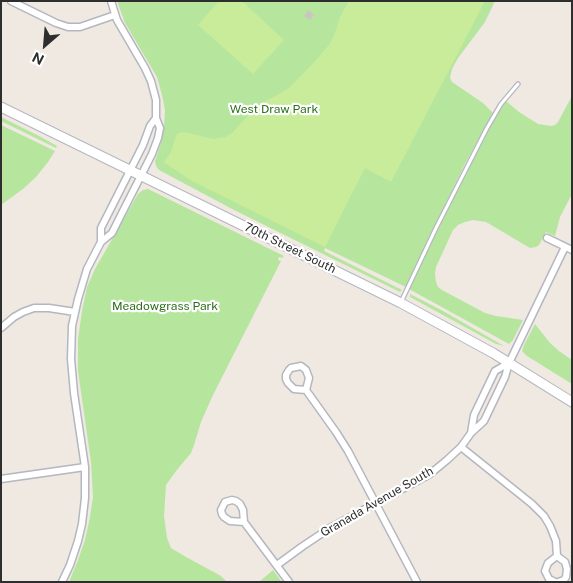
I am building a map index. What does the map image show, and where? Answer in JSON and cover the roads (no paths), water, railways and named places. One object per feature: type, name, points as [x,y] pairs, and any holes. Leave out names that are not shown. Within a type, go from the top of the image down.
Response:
[{"type":"main road","name":"70th Street South","points":[[1,107],[401,303],[509,363],[572,402]]},
{"type":"street","points":[[11,1],[56,24],[68,27],[84,26],[115,15]]},
{"type":"street","points":[[62,582],[81,530],[85,498],[85,467],[71,359],[72,326],[75,312],[84,275],[101,242],[112,233],[142,175],[152,154],[160,128],[156,118],[156,100],[151,81],[122,30],[111,1]]},
{"type":"street","points":[[101,242],[101,228],[143,145],[150,126],[156,118]]},
{"type":"street","name":"Granada Avenue South","points":[[277,566],[324,532],[430,474],[447,460],[484,421],[505,377],[509,363],[568,249],[547,238]]},
{"type":"street","points":[[1,328],[14,316],[34,308],[75,312]]},
{"type":"street","name":"Granada Avenue South","points":[[471,433],[474,415],[495,372],[509,363]]},
{"type":"street","points":[[306,390],[342,441],[417,582]]},
{"type":"street","points":[[461,446],[544,516],[550,526],[556,544],[557,556],[565,562],[568,571],[565,578],[557,582],[547,577],[545,570],[550,561],[557,556]]},
{"type":"street","points":[[1,479],[85,467]]},
{"type":"street","points":[[244,522],[289,582]]},
{"type":"lane","points":[[401,303],[436,228],[487,128],[501,104],[518,84]]},
{"type":"park label","name":"West Draw Park","points":[[274,109]]},
{"type":"park label","name":"Meadowgrass Park","points":[[165,306]]}]
